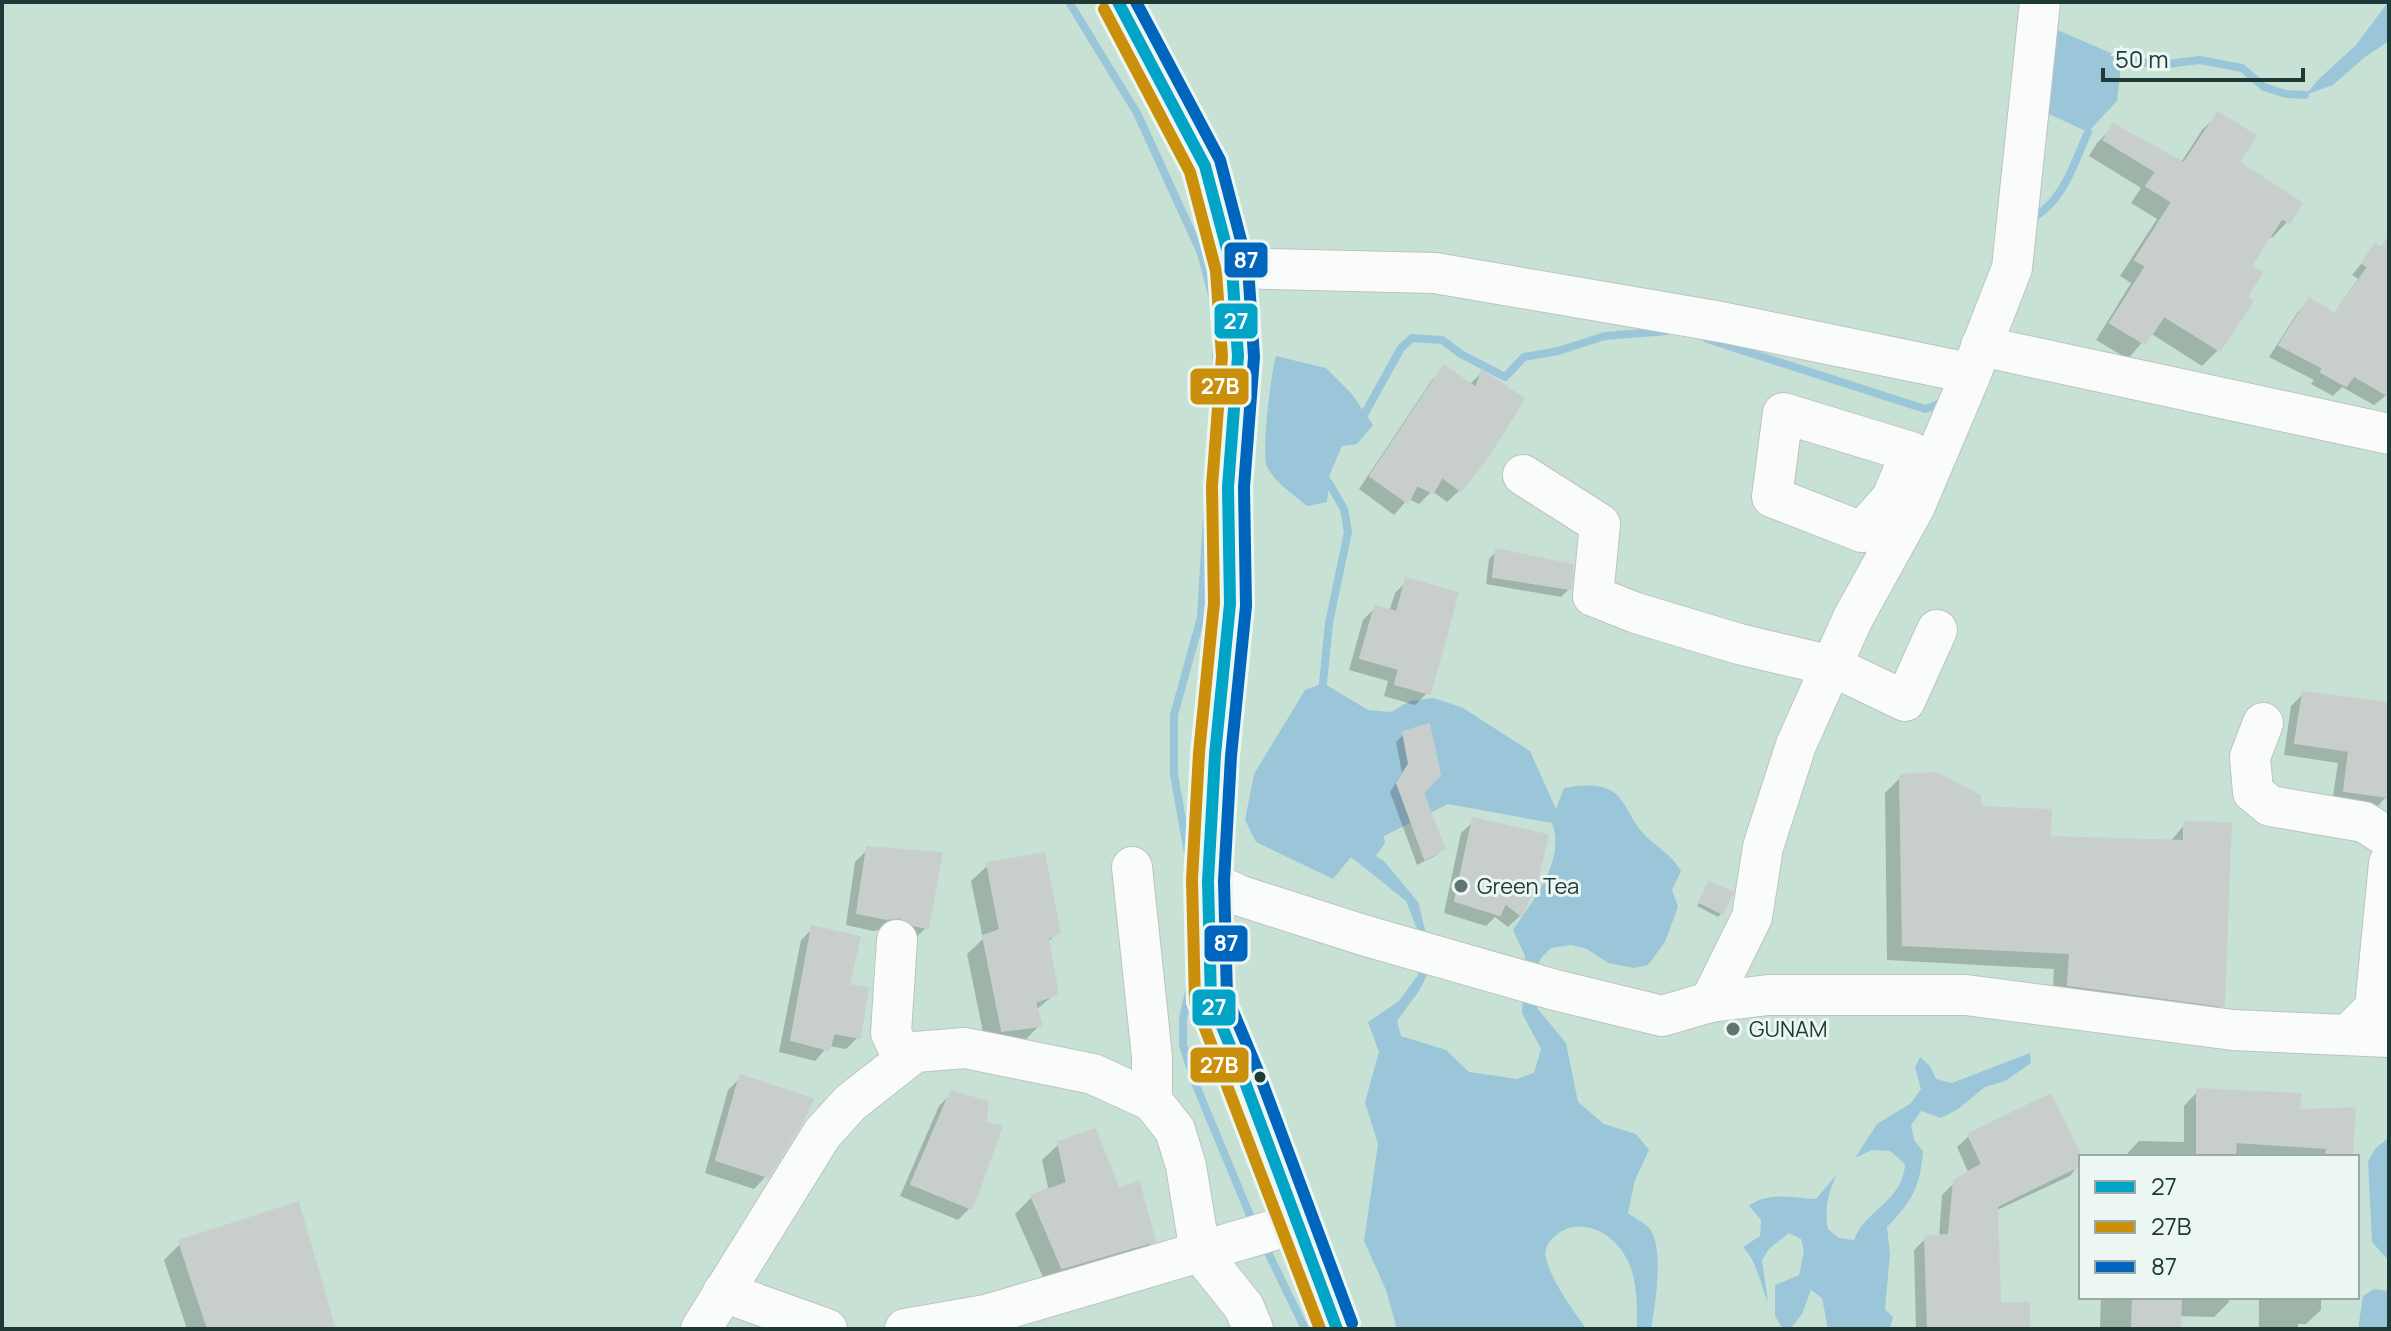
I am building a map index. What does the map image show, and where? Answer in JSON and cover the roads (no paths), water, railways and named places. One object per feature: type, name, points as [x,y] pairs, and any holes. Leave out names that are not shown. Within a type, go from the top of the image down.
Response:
[{"type":"street","points":[[1118,2],[1205,166],[1232,268],[1238,356],[1228,487],[1230,604],[1215,755],[1208,881],[1211,1000],[1272,1231],[1337,1329]]},
{"type":"street","points":[[1710,1002],[1752,917],[1763,847],[1796,745],[1964,364],[2012,268],[2040,2]]},
{"type":"street","points":[[1232,268],[1435,273],[2389,434]]},
{"type":"street","points":[[1523,475],[1600,524],[1593,596],[1636,613],[1739,644],[1832,666],[1905,701],[1937,630]]},
{"type":"street","points":[[2263,723],[2250,757],[2253,792],[2270,806],[2364,822],[2389,838]]},
{"type":"street","points":[[2348,1035],[2375,1008],[2389,863]]},
{"type":"street","points":[[1132,867],[1152,1057],[1152,1101]]},
{"type":"street","points":[[1208,881],[1241,896],[1349,930],[1555,990],[1662,1016],[1710,1002],[1768,995],[1966,995],[2233,1030],[2389,1037]]},
{"type":"street","points":[[897,940],[891,1033],[904,1060]]},
{"type":"street","points":[[701,1329],[822,1134],[850,1103],[915,1052],[965,1048],[1093,1074],[1152,1101],[1175,1130],[1179,1142],[1200,1252],[1244,1307],[1253,1329]]},
{"type":"street","points":[[905,1329],[986,1315],[1272,1231]]},
{"type":"street","points":[[723,1292],[827,1329]]},
{"type":"water","points":[[2388,2],[2389,41],[2333,85],[2305,95],[2356,45]]},
{"type":"water","points":[[2048,26],[2122,58],[2117,101],[2088,132],[2038,109]]},
{"type":"water","points":[[1276,356],[1326,368],[1351,393],[1373,425],[1357,444],[1342,446],[1330,474],[1327,502],[1307,506],[1267,467],[1266,431]]},
{"type":"water","points":[[1323,683],[1368,710],[1391,712],[1410,701],[1434,698],[1463,708],[1530,751],[1556,809],[1564,788],[1605,788],[1621,799],[1642,832],[1673,859],[1681,871],[1672,890],[1678,907],[1665,942],[1648,965],[1634,968],[1608,963],[1587,949],[1571,945],[1551,948],[1541,958],[1533,974],[1537,1008],[1566,1043],[1578,1102],[1604,1124],[1636,1134],[1649,1150],[1635,1180],[1628,1213],[1649,1228],[1657,1249],[1658,1277],[1651,1329],[1637,1329],[1634,1278],[1622,1251],[1608,1236],[1581,1227],[1562,1231],[1554,1237],[1545,1256],[1558,1287],[1586,1329],[1397,1329],[1386,1290],[1364,1241],[1378,1144],[1365,1102],[1379,1052],[1368,1022],[1399,1001],[1418,975],[1419,934],[1406,901],[1351,857],[1333,879],[1256,842],[1245,820],[1254,774],[1305,690]],"holes":[[[1448,804],[1552,823],[1555,852],[1551,866],[1538,893],[1513,930],[1525,956],[1522,1013],[1541,1049],[1534,1073],[1517,1079],[1469,1072],[1446,1050],[1401,1036],[1397,1021],[1429,971],[1425,929],[1418,902],[1384,861],[1376,856],[1385,843],[1384,836]]]},
{"type":"water","points":[[2030,1053],[2031,1063],[2005,1081],[1985,1087],[1958,1109],[1941,1118],[1921,1111],[1911,1125],[1914,1140],[1923,1151],[1920,1175],[1913,1193],[1887,1227],[1890,1254],[1885,1309],[1893,1317],[1890,1329],[1828,1329],[1822,1298],[1811,1290],[1802,1314],[1791,1328],[1783,1329],[1775,1316],[1775,1285],[1799,1275],[1804,1251],[1801,1239],[1789,1233],[1769,1249],[1762,1260],[1768,1302],[1755,1266],[1743,1247],[1760,1236],[1761,1220],[1749,1206],[1773,1197],[1816,1199],[1837,1174],[1828,1201],[1828,1229],[1839,1238],[1854,1240],[1867,1220],[1898,1187],[1905,1164],[1890,1151],[1872,1150],[1855,1158],[1877,1124],[1911,1103],[1921,1089],[1915,1067],[1920,1057],[1930,1066],[1936,1079],[1952,1083]]},
{"type":"water","points":[[2387,1139],[2389,1261],[2372,1242],[2368,1162],[2375,1149]]},
{"type":"water","points":[[2374,1289],[2389,1291],[2389,1329],[2358,1329],[2363,1296]]},
{"type":"waterway","points":[[1069,2],[1137,113],[1201,253],[1216,310],[1216,394]]},
{"type":"waterway","points":[[2122,58],[2158,65],[2200,60],[2242,68],[2264,87],[2286,94],[2305,95]]},
{"type":"waterway","points":[[2028,221],[2058,194],[2088,132]]},
{"type":"waterway","points":[[1365,413],[1401,348],[1412,338],[1442,340],[1461,354],[1505,377],[1524,357],[1558,351],[1605,336],[1667,331]]},
{"type":"waterway","points":[[1707,339],[1925,409],[1939,404],[1943,399]]},
{"type":"waterway","points":[[1323,683],[1329,623],[1348,532],[1344,509],[1329,483]]},
{"type":"waterway","points":[[1191,869],[1174,775],[1174,715],[1201,617],[1209,484]]},
{"type":"waterway","points":[[1192,978],[1183,1019],[1183,1045],[1195,1083],[1254,1225]]},
{"type":"waterway","points":[[1264,1244],[1305,1329]]},
{"type":"place","name":"Green Tea","points":[[1461,886]]},
{"type":"place","name":"GUNAM","points":[[1733,1029]]}]
